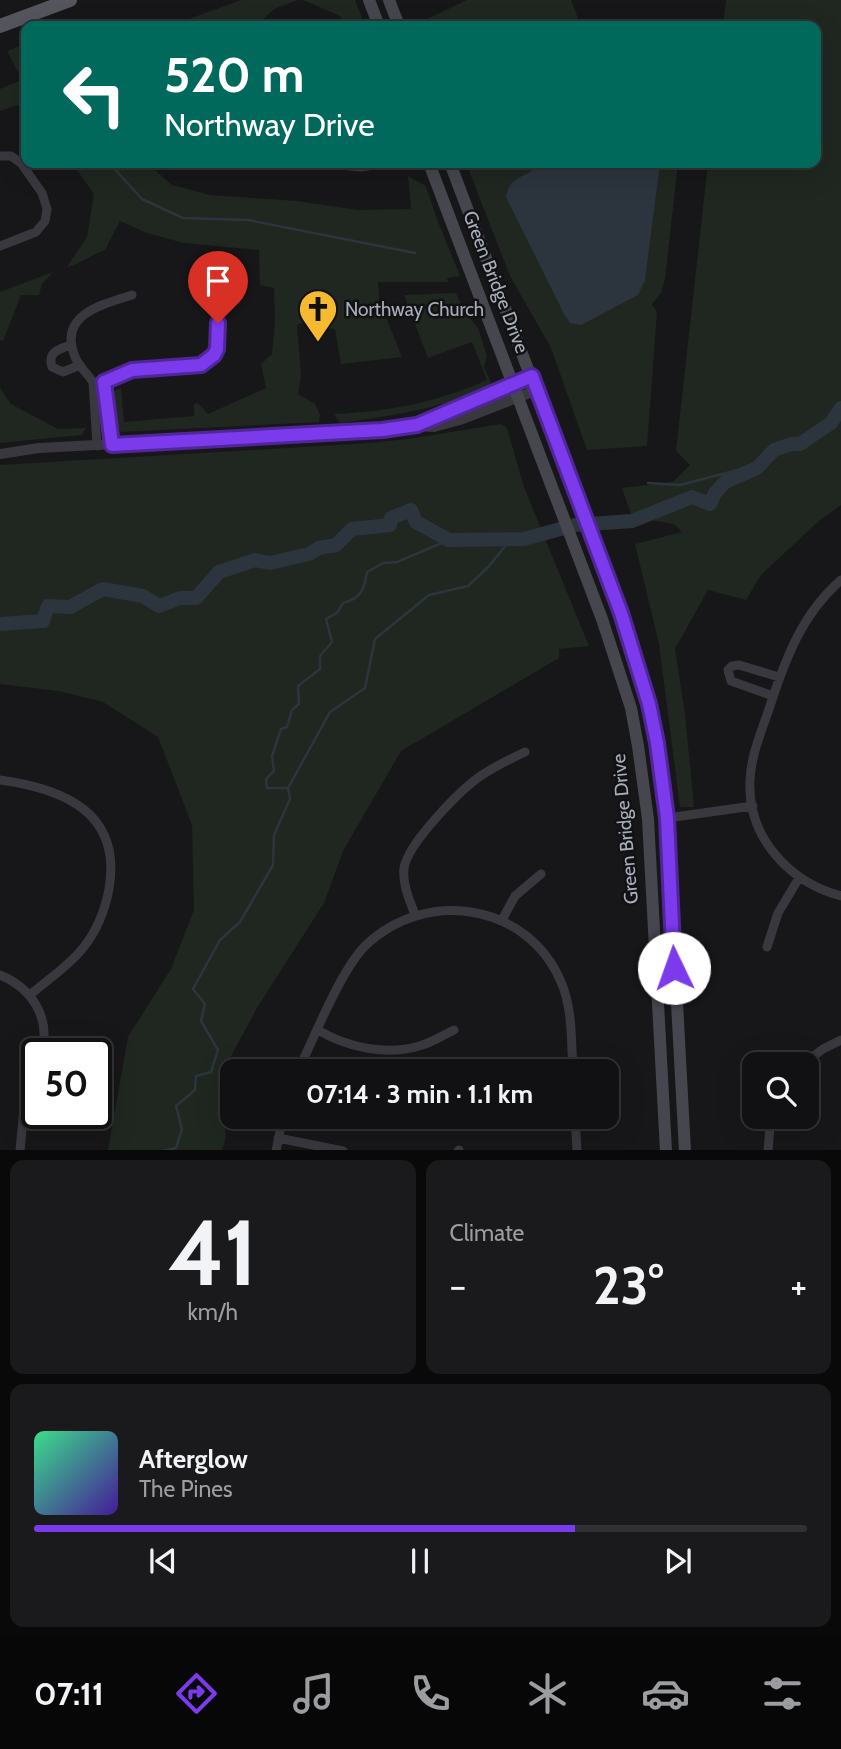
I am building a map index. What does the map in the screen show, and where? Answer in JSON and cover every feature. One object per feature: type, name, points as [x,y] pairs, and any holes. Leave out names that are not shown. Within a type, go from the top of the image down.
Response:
[{"type":"main road","points":[[0,26],[70,0]]},
{"type":"main road","points":[[369,0],[377,21]]},
{"type":"main road","points":[[389,0],[394,21]]},
{"type":"main road","name":"Green Bridge Drive","points":[[431,168],[603,620],[631,708],[648,819],[666,1150]]},
{"type":"main road","name":"Green Bridge Drive","points":[[452,168],[621,613],[649,704],[667,818],[685,1150]]},
{"type":"main road","points":[[631,708],[648,761],[655,815],[660,819],[667,818]]},
{"type":"street","points":[[0,156],[11,156],[21,163]]},
{"type":"street","points":[[0,246],[36,232],[45,221],[46,202],[24,168]]},
{"type":"street","points":[[112,445],[98,382],[80,365],[71,345],[74,326],[85,313],[132,295]]},
{"type":"street","points":[[98,382],[132,370],[193,366],[209,360],[217,349],[218,306]]},
{"type":"street","points":[[71,345],[54,352],[50,359],[52,368],[63,372],[80,365]]},
{"type":"street","points":[[0,454],[39,448],[382,430],[417,425],[532,376]]},
{"type":"street","points":[[97,446],[98,382]]},
{"type":"street","points":[[417,425],[434,427],[460,420],[537,390]]},
{"type":"street","points":[[841,580],[818,604],[803,626],[779,677],[751,768],[750,792],[759,827],[784,866],[817,888],[841,896]]},
{"type":"street","points":[[773,696],[731,681],[728,670],[739,665],[779,677]]},
{"type":"street","points":[[415,915],[404,874],[411,848],[468,786],[491,769],[525,752]]},
{"type":"street","points":[[2,782],[23,783],[66,797],[81,806],[100,825],[111,857],[111,874],[105,904],[89,940],[75,957],[30,995]]},
{"type":"street","points":[[667,818],[752,806]]},
{"type":"street","points":[[502,920],[514,896],[541,874]]},
{"type":"street","points":[[766,947],[778,913],[799,878]]},
{"type":"street","points":[[304,1059],[350,967],[365,947],[386,930],[415,915],[454,909],[473,911],[502,920],[534,942],[558,974],[566,996],[572,1059]]},
{"type":"street","points":[[0,975],[16,983],[37,1005],[43,1022],[44,1038]]},
{"type":"street","points":[[318,1030],[349,1046],[398,1049],[419,1046],[454,1030]]},
{"type":"street","points":[[818,1052],[841,1040]]},
{"type":"street","points":[[22,1150],[23,1129]]},
{"type":"street","points":[[276,1150],[280,1129]]},
{"type":"street","points":[[576,1129],[578,1150]]},
{"type":"street","points":[[768,1129],[768,1150]]},
{"type":"street","points":[[278,1138],[343,1150]]},
{"type":"shaded area","points":[[241,0],[298,0],[274,9],[261,21],[184,21]]},
{"type":"shaded area","points":[[303,0],[355,0],[363,21],[342,21],[340,16]]},
{"type":"shaded area","points":[[467,0],[571,0],[579,21],[423,21]]},
{"type":"shaded area","points":[[726,0],[841,0],[841,505],[820,520],[761,575],[746,600],[708,590],[675,649],[685,714],[694,807],[680,807],[659,644],[635,544],[682,532],[674,524],[632,517],[622,488],[673,482],[690,465],[676,451],[707,168],[821,168],[821,21],[724,21]]},
{"type":"shaded area","points":[[21,46],[21,78],[7,51]]},
{"type":"shaded area","points":[[21,80],[21,108],[17,105],[0,111],[0,89]]},
{"type":"shaded area","points":[[76,168],[153,168],[172,185],[210,195],[296,201],[358,210],[411,209],[408,176],[426,186],[460,276],[447,278],[448,282],[378,282],[379,300],[402,357],[341,364],[335,329],[305,322],[297,325],[301,375],[298,394],[315,404],[320,415],[319,422],[121,432],[117,426],[114,391],[121,388],[124,422],[194,416],[194,404],[198,403],[208,414],[266,388],[261,364],[272,354],[274,288],[260,285],[259,250],[184,243],[147,233],[120,221],[105,250],[67,267],[87,237],[94,194]]},
{"type":"shaded area","points":[[468,168],[677,168],[665,279],[661,293],[652,304],[657,312],[647,446],[587,450],[551,348],[510,276]]},
{"type":"shaded area","points":[[537,168],[659,168],[645,280],[638,295],[581,325],[570,323],[506,197],[515,181]]},
{"type":"shaded area","points":[[53,272],[42,284],[39,295],[21,295],[3,341],[0,340],[0,292]]},
{"type":"shaded area","points":[[456,293],[464,311],[478,328],[487,356],[484,367],[493,387],[418,410],[340,423],[334,414],[375,411],[412,404],[449,395],[487,380],[472,342],[428,358],[404,295]]},
{"type":"shaded area","points":[[0,388],[11,404],[58,429],[86,428],[82,435],[0,443]]},
{"type":"shaded area","points":[[501,424],[507,428],[524,487],[589,646],[559,649],[559,658],[401,751],[343,851],[324,903],[257,1008],[230,1059],[220,1059],[220,1129],[226,1129],[222,1150],[108,1150],[128,1037],[171,969],[194,910],[192,825],[158,737],[103,702],[58,691],[0,684],[0,465],[408,439]]},
{"type":"waterway","points":[[114,168],[142,199],[183,218],[248,220],[415,253]]},
{"type":"waterway","points":[[0,624],[43,621],[48,606],[70,607],[103,589],[143,596],[159,606],[180,598],[196,598],[219,572],[255,560],[270,563],[309,554],[319,548],[336,545],[352,529],[390,525],[391,518],[411,510],[416,522],[449,540],[524,539],[575,525],[632,521],[692,497],[710,504],[725,482],[757,468],[774,450],[800,444],[831,423],[841,408]]},
{"type":"waterway","points":[[648,483],[680,485],[761,464]]},
{"type":"waterway","points":[[167,1150],[176,1148],[182,1129],[176,1106],[195,1090],[196,1076],[211,1072],[218,1050],[201,1021],[205,1004],[193,989],[220,940],[240,922],[273,865],[274,835],[290,799],[288,788],[267,788],[266,779],[274,771],[272,756],[281,729],[287,727],[292,710],[299,704],[298,686],[320,669],[320,656],[332,642],[326,619],[337,613],[343,603],[358,595],[363,588],[367,572],[383,563],[397,562],[449,540]]},
{"type":"waterway","points":[[288,788],[330,712],[365,688],[375,639],[429,595],[468,586],[510,540]]},
{"type":"place","name":"Northway Church","points":[[318,343]]},
{"type":"route","points":[[218,323],[217,349],[209,360],[201,365],[132,370],[122,372],[104,382],[112,445],[382,430],[417,425],[532,376],[621,613],[649,704],[667,818],[674,968]]}]
